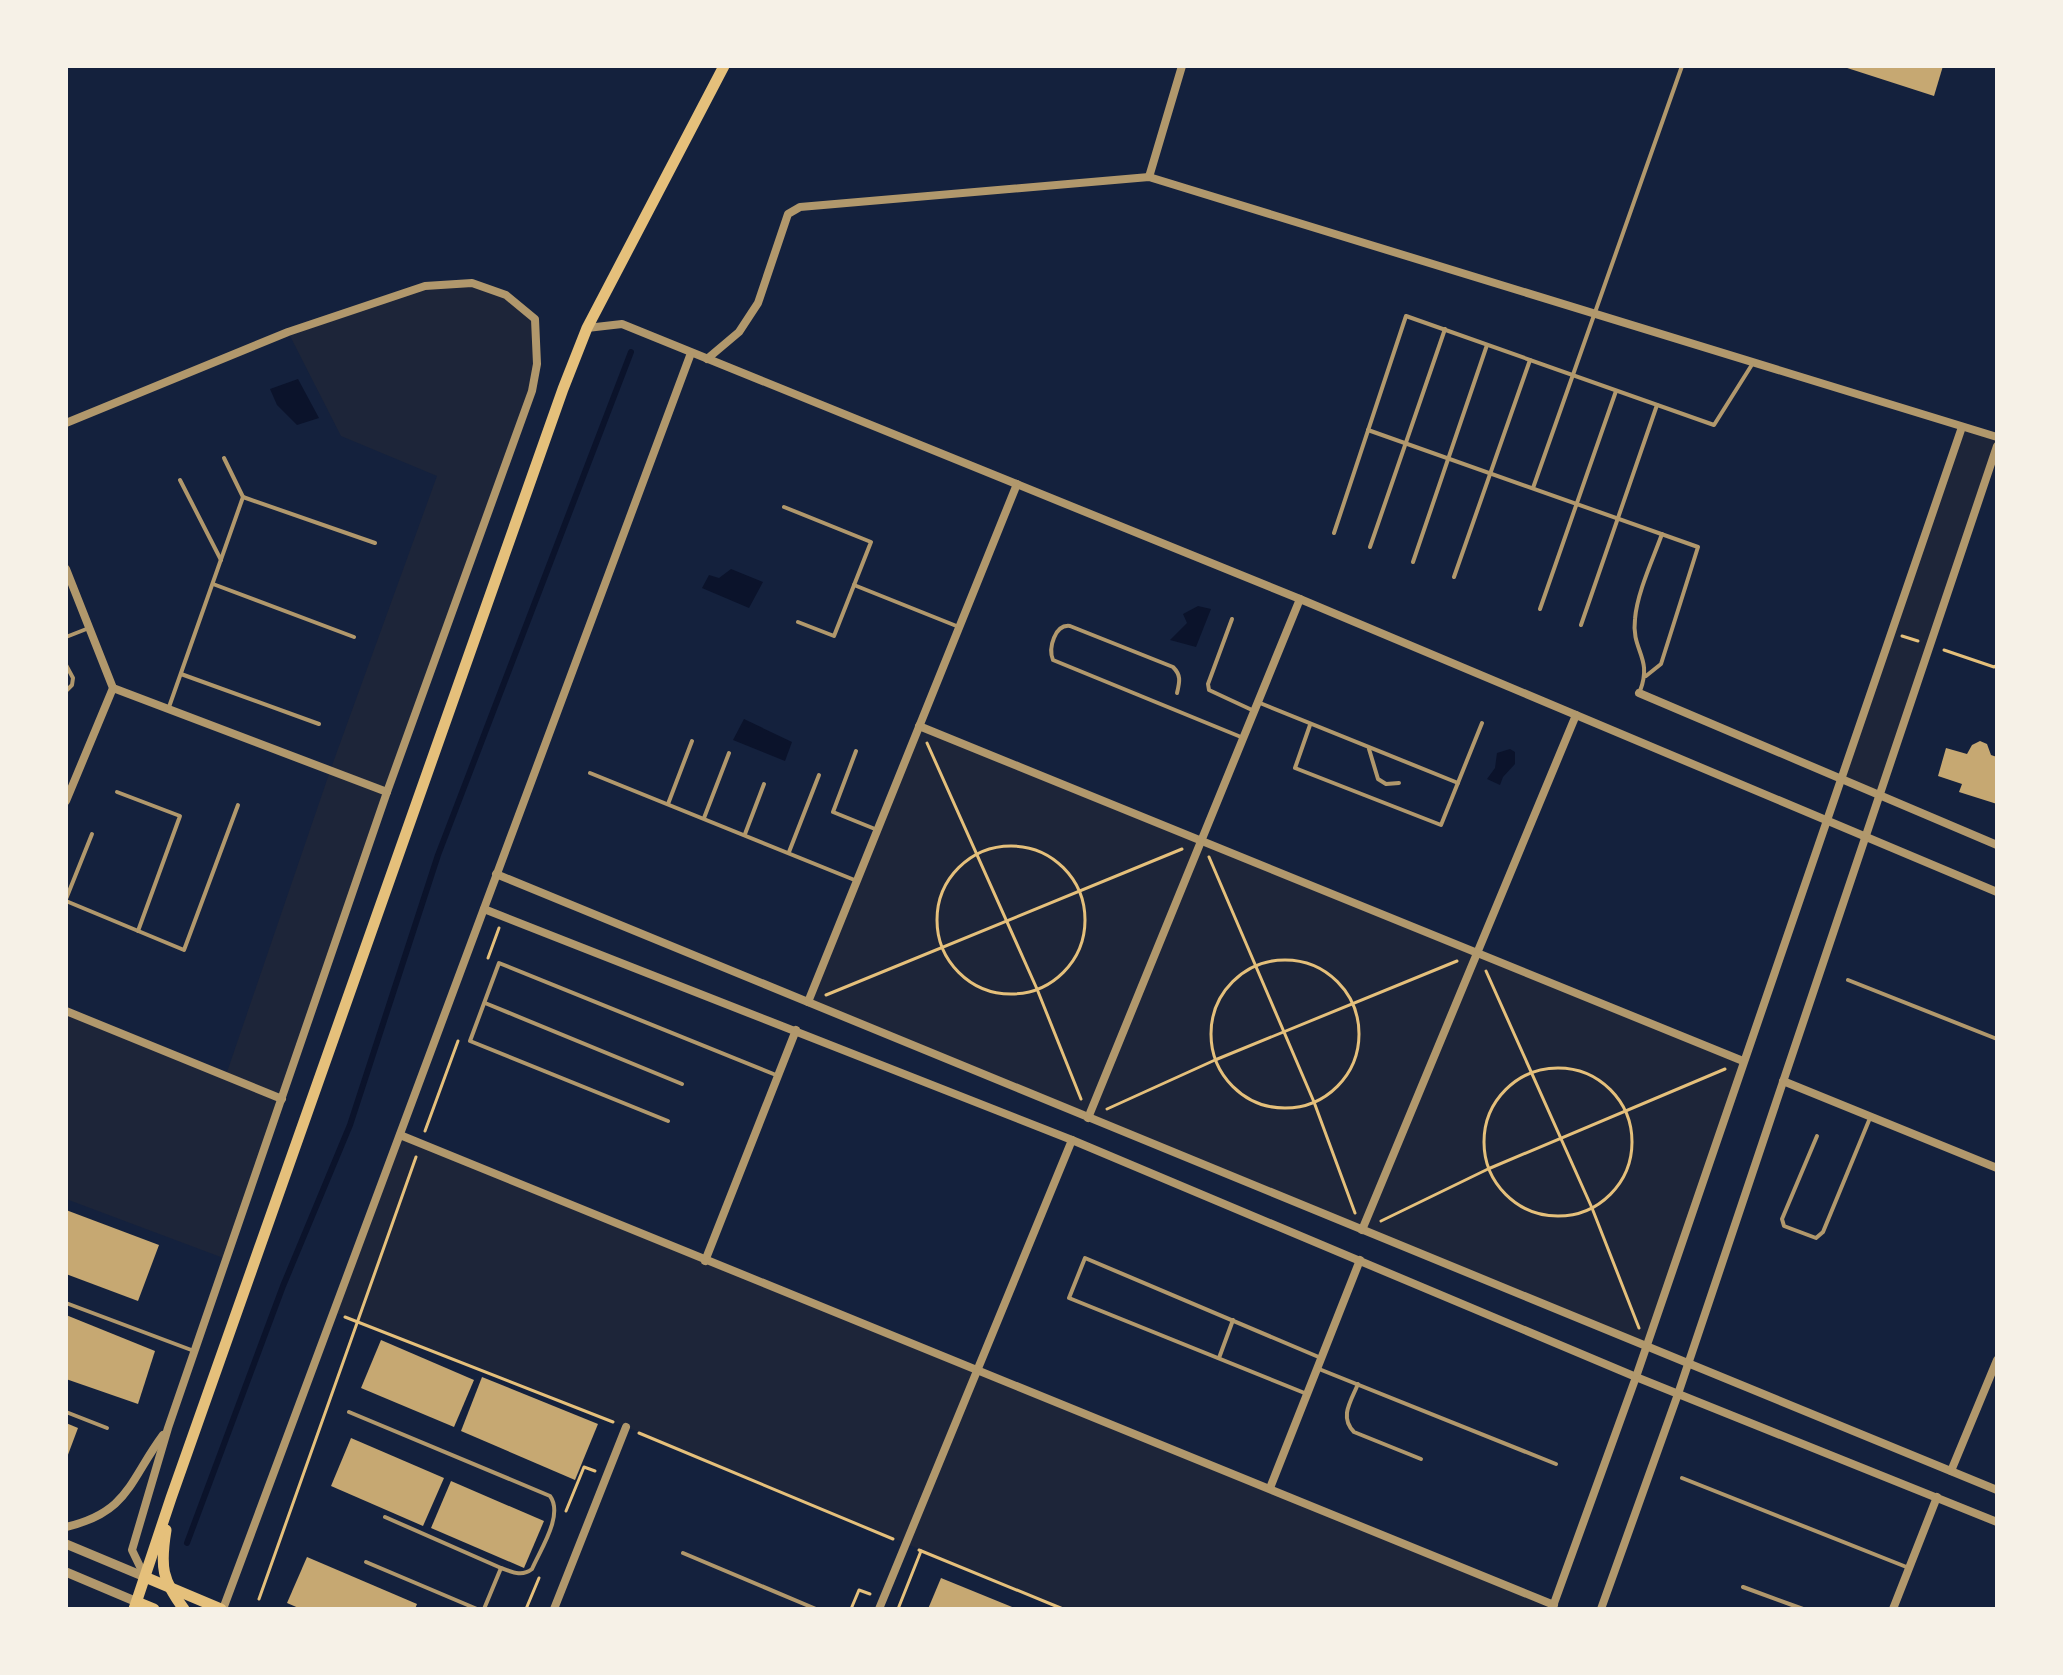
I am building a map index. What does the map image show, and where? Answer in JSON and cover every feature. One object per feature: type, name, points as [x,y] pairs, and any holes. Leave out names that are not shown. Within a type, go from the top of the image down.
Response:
[{"type":"main road","points":[[154,1609],[135,1605],[171,1498],[587,328],[724,66]]},
{"type":"main road","points":[[171,1498],[163,1562],[167,1586],[184,1609]]},
{"type":"main road","points":[[145,1577],[222,1609]]},
{"type":"street","points":[[1149,177],[1182,66]]},
{"type":"street","points":[[707,359],[739,332],[758,303],[788,214],[800,207],[1149,177],[1997,437]]},
{"type":"street","points":[[66,423],[288,332],[425,286],[472,283],[506,295],[535,319],[537,364],[532,391],[387,792],[168,1428],[132,1550],[145,1577]]},
{"type":"street","points":[[587,328],[622,324],[1300,599],[1997,892]]},
{"type":"street","points":[[222,1609],[691,353]]},
{"type":"street","points":[[400,1135],[1270,1488],[1553,1607],[1636,1377],[1962,427]]},
{"type":"street","points":[[1601,1609],[1688,1365],[1997,446]]},
{"type":"street","points":[[808,1002],[1017,484]]},
{"type":"street","points":[[66,569],[113,688],[66,801]]},
{"type":"street","points":[[1088,1118],[1300,599]]},
{"type":"street","points":[[113,688],[387,792]]},
{"type":"street","points":[[1639,693],[1997,845]]},
{"type":"street","points":[[1362,1230],[1576,715]]},
{"type":"street","points":[[919,726],[1743,1061]]},
{"type":"street","points":[[496,874],[1997,1490]]},
{"type":"street","points":[[484,909],[1072,1140],[1636,1377],[1997,1522]]},
{"type":"street","points":[[66,1011],[282,1099]]},
{"type":"street","points":[[705,1261],[796,1030]]},
{"type":"street","points":[[1783,1081],[1997,1168]]},
{"type":"street","points":[[879,1609],[1072,1140]]},
{"type":"street","points":[[1270,1488],[1360,1260]]},
{"type":"street","points":[[1951,1471],[1997,1360]]},
{"type":"street","points":[[554,1609],[626,1427]]},
{"type":"street","points":[[66,1527],[94,1520],[117,1504],[133,1487],[145,1459],[168,1428]]},
{"type":"street","points":[[1893,1609],[1937,1497]]},
{"type":"street","points":[[66,1544],[145,1577]]},
{"type":"street","points":[[66,1572],[135,1605]]},
{"type":"lane","points":[[1533,488],[1682,66]]},
{"type":"lane","points":[[1334,533],[1406,316],[1714,425],[1753,363]]},
{"type":"lane","points":[[1370,547],[1445,329]]},
{"type":"lane","points":[[1413,562],[1487,345]]},
{"type":"lane","points":[[1454,577],[1530,360]]},
{"type":"lane","points":[[1540,609],[1616,391]]},
{"type":"lane","points":[[1581,625],[1657,405]]},
{"type":"lane","points":[[1368,430],[1698,547],[1661,664],[1646,676]]},
{"type":"lane","points":[[224,458],[243,497],[375,543]]},
{"type":"lane","points":[[180,480],[221,560]]},
{"type":"lane","points":[[168,710],[243,497]]},
{"type":"lane","points":[[784,507],[871,542],[834,636],[798,622]]},
{"type":"lane","points":[[1639,693],[1646,676],[1644,656],[1634,641],[1635,616],[1662,534]]},
{"type":"lane","points":[[213,584],[354,637]]},
{"type":"lane","points":[[854,585],[959,628]]},
{"type":"lane","points":[[1232,619],[1208,684],[1214,695],[1310,725],[1458,783]]},
{"type":"lane","points":[[1177,693],[1179,673],[1173,667],[1070,626],[1058,628],[1050,651],[1053,660],[1244,738]]},
{"type":"lane","points":[[66,637],[89,628]]},
{"type":"lane","points":[[66,665],[73,678],[72,685],[66,691]]},
{"type":"lane","points":[[181,674],[319,724]]},
{"type":"lane","points":[[1310,725],[1295,768],[1441,825],[1482,723]]},
{"type":"lane","points":[[668,804],[692,741]]},
{"type":"lane","points":[[1369,749],[1378,779],[1386,784],[1399,783]]},
{"type":"lane","points":[[856,751],[833,812],[878,830]]},
{"type":"lane","points":[[704,818],[729,753]]},
{"type":"lane","points":[[590,773],[857,881]]},
{"type":"lane","points":[[789,852],[819,775]]},
{"type":"lane","points":[[745,834],[764,784]]},
{"type":"lane","points":[[117,792],[180,816],[138,931]]},
{"type":"lane","points":[[92,834],[66,900],[184,950],[238,805]]},
{"type":"lane","points":[[668,1121],[470,1041],[499,963],[778,1075]]},
{"type":"lane","points":[[1848,980],[1997,1039]]},
{"type":"lane","points":[[484,1003],[682,1084]]},
{"type":"lane","points":[[1817,1136],[1782,1219],[1784,1226],[1816,1238],[1823,1232],[1870,1118]]},
{"type":"lane","points":[[1307,1394],[1069,1298],[1085,1258],[1321,1358]]},
{"type":"lane","points":[[66,1303],[194,1351]]},
{"type":"lane","points":[[1219,1358],[1233,1320]]},
{"type":"lane","points":[[1317,1368],[1556,1464]]},
{"type":"lane","points":[[1358,1384],[1345,1416],[1347,1424],[1354,1432],[1421,1459]]},
{"type":"lane","points":[[66,1412],[107,1428]]},
{"type":"lane","points":[[349,1412],[550,1496],[555,1503],[555,1514],[532,1569],[519,1574],[385,1517]]},
{"type":"lane","points":[[1682,1478],[1909,1568]]},
{"type":"lane","points":[[683,1553],[816,1609]]},
{"type":"lane","points":[[366,1562],[477,1609]]},
{"type":"lane","points":[[484,1609],[501,1568]]},
{"type":"lane","points":[[1743,1587],[1803,1609]]},
{"type":"path","points":[[1891,632],[1929,645]]},
{"type":"path","points":[[1946,650],[1996,667],[1997,674]]},
{"type":"path","points":[[919,726],[1037,989],[1088,1118],[1215,1060],[1477,952],[1592,1208],[1646,1347]]},
{"type":"path","points":[[808,1002],[1202,841],[1314,1102],[1362,1230],[1488,1169],[1743,1061]]},
{"type":"path","points":[[1017,845],[1036,849],[1054,859],[1069,873],[1085,906],[1085,924],[1079,949],[1066,970],[1053,981],[1037,989],[1008,993],[980,987],[963,977],[950,963],[936,928],[936,910],[950,876],[977,853],[997,846],[1017,845]]},
{"type":"path","points":[[1274,960],[1293,960],[1312,965],[1329,974],[1343,987],[1353,1003],[1360,1032],[1355,1061],[1338,1086],[1314,1102],[1298,1107],[1264,1105],[1234,1088],[1215,1060],[1210,1032],[1216,1005],[1232,981],[1255,965],[1274,960]]},
{"type":"path","points":[[1559,1068],[1586,1073],[1616,1095],[1626,1111],[1632,1138],[1628,1166],[1615,1191],[1592,1208],[1558,1217],[1540,1214],[1509,1198],[1488,1169],[1483,1140],[1489,1112],[1506,1087],[1531,1072],[1559,1068]]},
{"type":"path","points":[[259,1599],[420,1144]]},
{"type":"path","points":[[358,1322],[615,1423]]},
{"type":"path","points":[[640,1433],[895,1540]]},
{"type":"path","points":[[561,1524],[584,1467],[595,1471]]},
{"type":"path","points":[[898,1609],[921,1551],[1063,1609]]},
{"type":"path","points":[[526,1609],[544,1566]]},
{"type":"path","points":[[851,1609],[859,1590],[872,1595]]},
{"type":"shaded area","points":[[472,283],[506,295],[535,319],[532,391],[226,1259],[66,1199],[66,1011],[226,1075],[330,771],[437,476],[341,436],[288,332],[425,286]]},
{"type":"shaded area","points":[[298,379],[319,418],[297,425],[277,405],[270,389]]},
{"type":"shaded area","points":[[1962,427],[1997,437],[1997,446],[1878,796],[1840,780]]},
{"type":"shaded area","points":[[731,569],[763,582],[749,608],[702,588],[709,575],[719,578]]},
{"type":"shaded area","points":[[1198,606],[1211,609],[1196,647],[1170,640],[1187,623],[1183,614]]},
{"type":"shaded area","points":[[744,719],[792,742],[785,761],[733,740]]},
{"type":"shaded area","points":[[919,726],[1743,1061],[1646,1347],[808,1002]]},
{"type":"shaded area","points":[[1510,749],[1515,752],[1515,764],[1500,785],[1487,779],[1495,768],[1497,753]]},
{"type":"shaded area","points":[[400,1135],[1554,1605],[1552,1609],[1063,1609],[626,1427],[334,1312]]},
{"type":"building","points":[[1841,66],[1943,66],[1934,96]]},
{"type":"building","points":[[1980,741],[1987,744],[1991,755],[1997,757],[1997,804],[1959,792],[1962,784],[1938,776],[1946,748],[1967,754],[1972,745]]},
{"type":"building","points":[[66,1210],[159,1245],[138,1301],[66,1274]]},
{"type":"building","points":[[66,1315],[155,1351],[138,1404],[66,1379]]},
{"type":"building","points":[[381,1340],[474,1380],[454,1427],[361,1388]]},
{"type":"building","points":[[482,1377],[598,1424],[575,1480],[461,1431]]},
{"type":"building","points":[[66,1423],[78,1428],[66,1460]]},
{"type":"building","points":[[351,1438],[444,1478],[423,1526],[331,1486]]},
{"type":"building","points":[[451,1481],[544,1521],[524,1568],[431,1528]]},
{"type":"building","points":[[307,1557],[417,1604],[415,1609],[301,1609],[287,1603]]},
{"type":"building","points":[[941,1578],[1017,1609],[928,1609]]},
{"type":"waterway","points":[[187,1543],[283,1286],[350,1125],[438,855],[631,352]]}]
